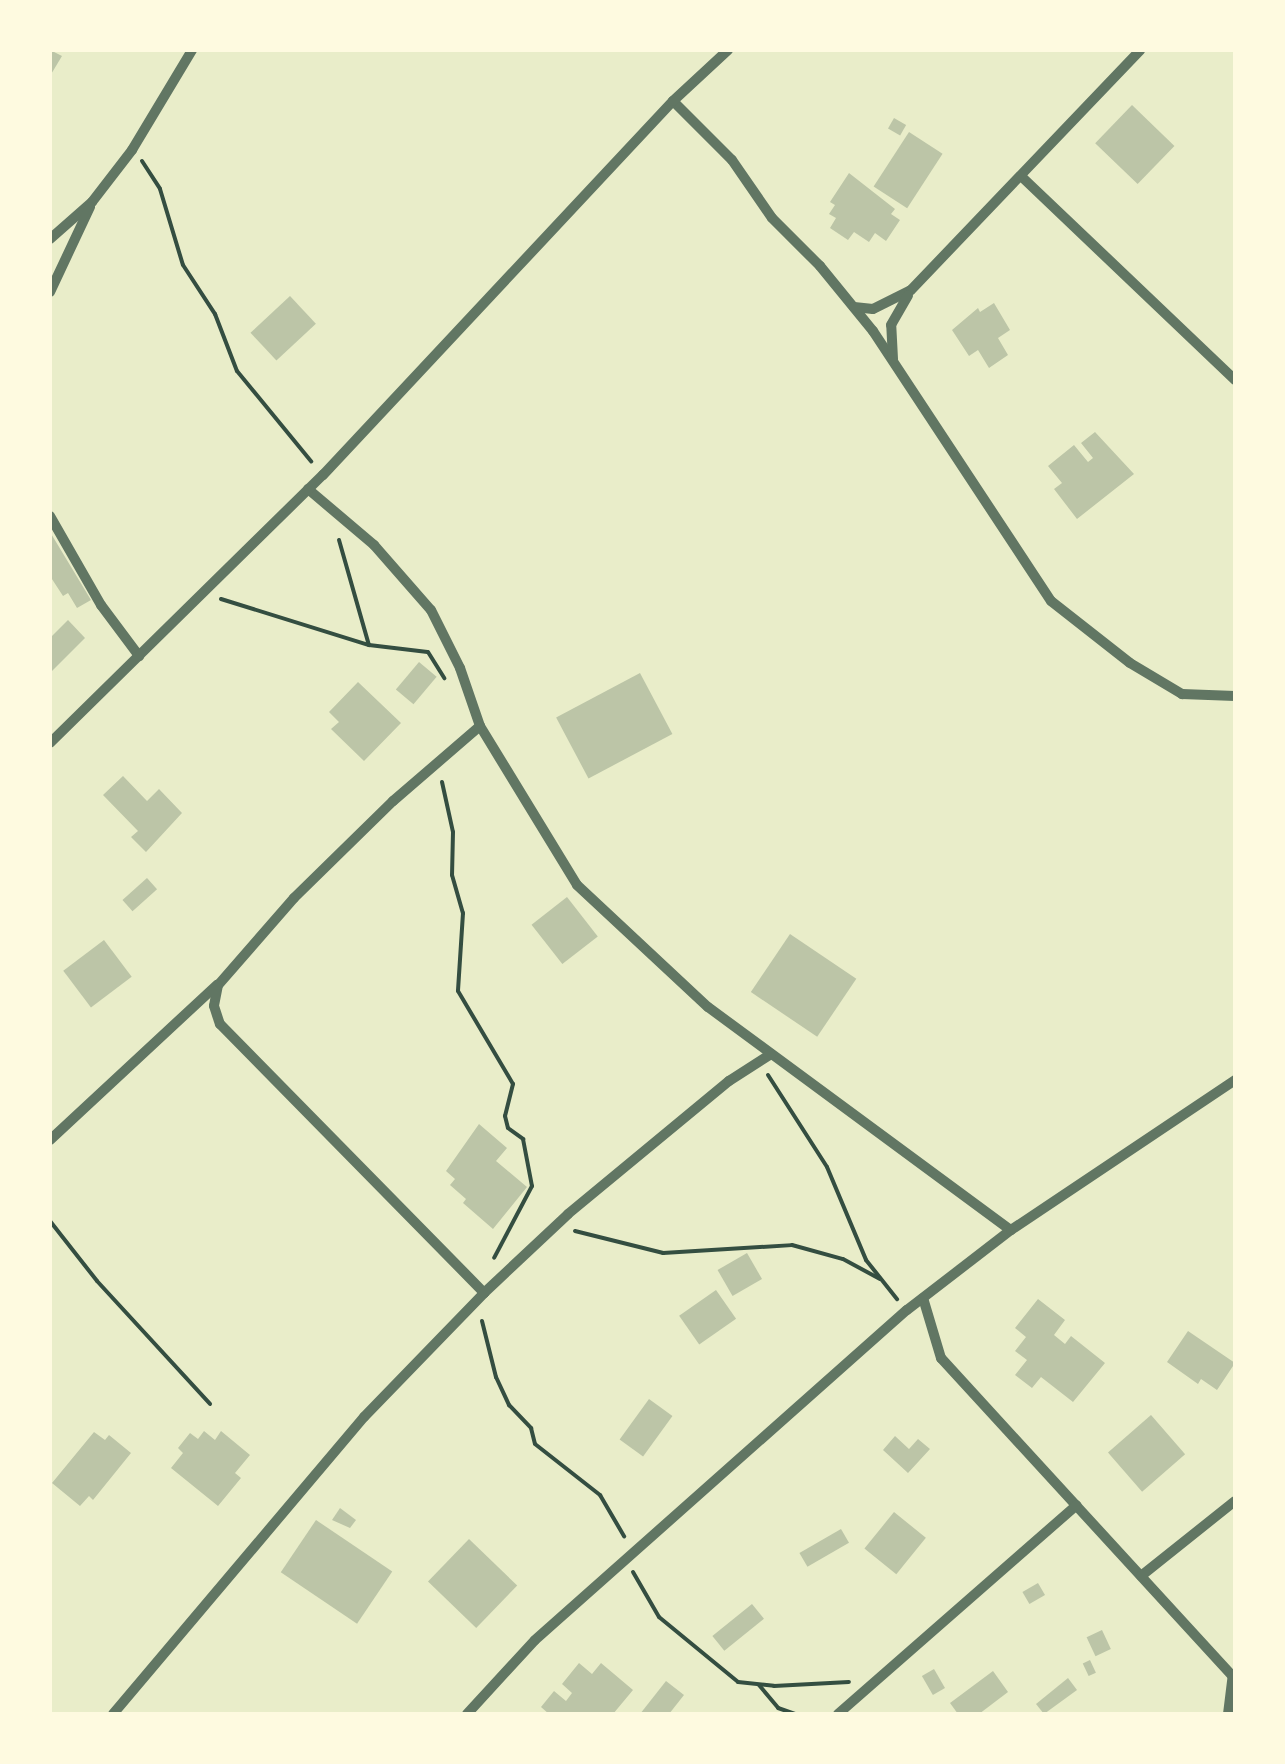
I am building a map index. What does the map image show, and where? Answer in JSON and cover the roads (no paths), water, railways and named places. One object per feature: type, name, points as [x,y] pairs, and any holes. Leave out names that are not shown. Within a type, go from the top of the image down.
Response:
[{"type":"street","points":[[50,239],[92,202],[132,150],[192,50]]},
{"type":"street","points":[[50,743],[323,474],[673,102],[728,50]]},
{"type":"street","points":[[893,361],[891,325],[911,290],[1023,178],[1140,50]]},
{"type":"street","points":[[673,102],[732,160],[772,218],[853,307],[1052,601],[1130,663],[1182,694],[1235,696]]},
{"type":"street","points":[[1023,178],[1235,380]]},
{"type":"street","points":[[50,292],[92,202]]},
{"type":"street","points":[[853,307],[874,309],[911,290]]},
{"type":"street","points":[[308,489],[374,545],[431,610],[460,668],[480,726],[578,885],[708,1007],[1011,1230]]},
{"type":"street","points":[[50,516],[101,605],[139,656]]},
{"type":"street","points":[[50,1140],[218,985],[294,898],[480,726]]},
{"type":"street","points":[[218,985],[214,1006],[220,1024],[486,1291]]},
{"type":"street","points":[[112,1714],[364,1418],[474,1303],[555,1226],[729,1080],[771,1054]]},
{"type":"street","points":[[468,1714],[535,1640],[907,1310],[1011,1230],[1235,1080]]},
{"type":"street","points":[[923,1298],[941,1358],[1234,1678],[1228,1714]]},
{"type":"street","points":[[1141,1576],[1235,1501]]},
{"type":"street","points":[[838,1714],[1077,1505]]}]
